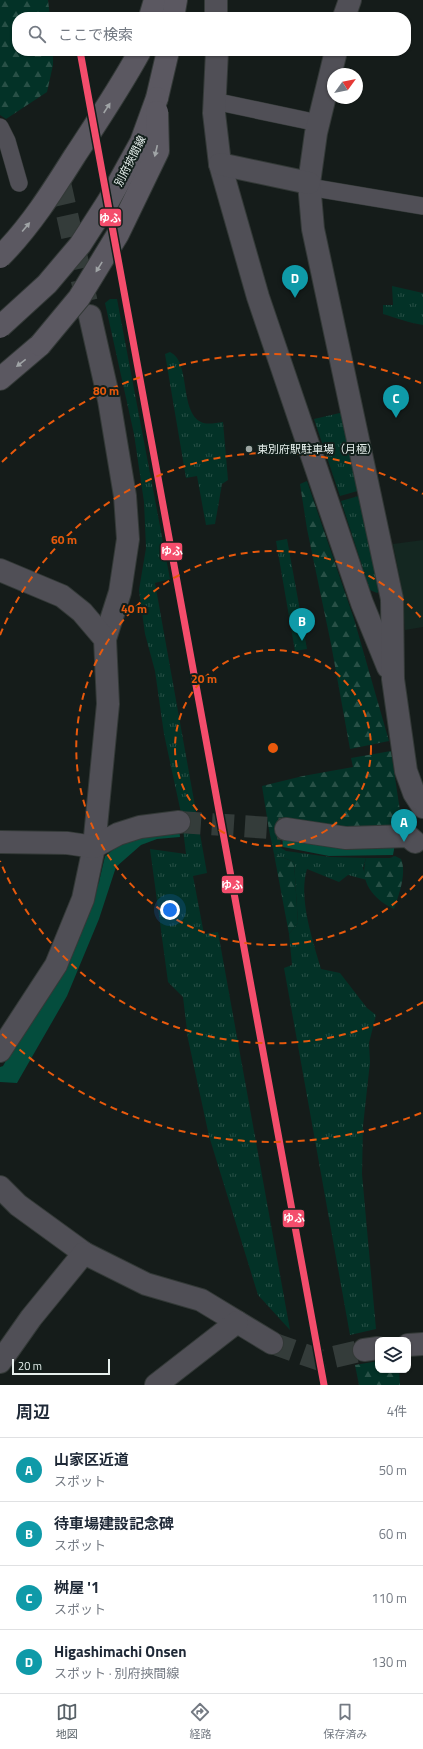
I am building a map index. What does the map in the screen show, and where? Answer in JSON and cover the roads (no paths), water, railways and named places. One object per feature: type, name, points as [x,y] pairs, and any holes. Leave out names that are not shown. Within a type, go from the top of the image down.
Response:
[{"type":"main road","points":[[151,12],[155,0]]},
{"type":"main road","points":[[175,12],[176,0]]},
{"type":"main road","points":[[0,257],[47,200],[107,108],[137,56]]},
{"type":"main road","name":"別府挾間線","points":[[0,327],[46,284],[80,245],[109,200],[141,142],[157,98],[167,56]]},
{"type":"main road","points":[[0,379],[40,346],[79,298],[114,240],[158,151],[157,98]]},
{"type":"street","points":[[216,0],[216,12]]},
{"type":"street","points":[[346,12],[350,0]]},
{"type":"street","points":[[217,56],[214,113],[220,164],[258,297],[362,603],[393,679]]},
{"type":"street","points":[[335,56],[318,123],[309,185],[313,230],[392,599],[393,679],[406,770],[414,793],[423,807]]},
{"type":"street","points":[[220,164],[309,185]]},
{"type":"street","points":[[0,1051],[56,965],[83,899],[94,847],[108,704],[105,639],[120,592],[128,539],[125,496],[109,400],[90,316]]},
{"type":"street","points":[[0,570],[62,596],[82,612],[105,639]]},
{"type":"street","points":[[0,842],[67,843],[94,847],[118,834],[140,827],[179,822]]},
{"type":"street","points":[[286,829],[346,838],[408,836],[415,842]]},
{"type":"street","points":[[0,1187],[18,1205],[84,1253],[146,1284],[201,1300],[272,1343]]},
{"type":"street","points":[[0,1362],[31,1318],[84,1253]]},
{"type":"street","points":[[156,1385],[237,1322]]},
{"type":"street","points":[[411,1345],[423,1344]]},
{"type":"lane","points":[[214,101],[318,123]]},
{"type":"lane","points":[[0,127],[7,141],[19,183]]},
{"type":"lane","points":[[309,185],[423,206]]},
{"type":"tunnel","points":[[60,183],[87,303]]},
{"type":"tunnel","points":[[179,822],[286,829]]},
{"type":"tunnel","points":[[272,1343],[320,1360],[364,1350]]},
{"type":"place","name":"Higashimachi Onsen","points":[[295,298]]},
{"type":"place","name":"桝屋 '1","points":[[396,418]]},
{"type":"place","name":"東別府駅駐車場（月極）","points":[[249,449]]},
{"type":"place","name":"待車場建設記念碑","points":[[302,641]]},
{"type":"place","name":"山家区近道","points":[[404,842]]}]
